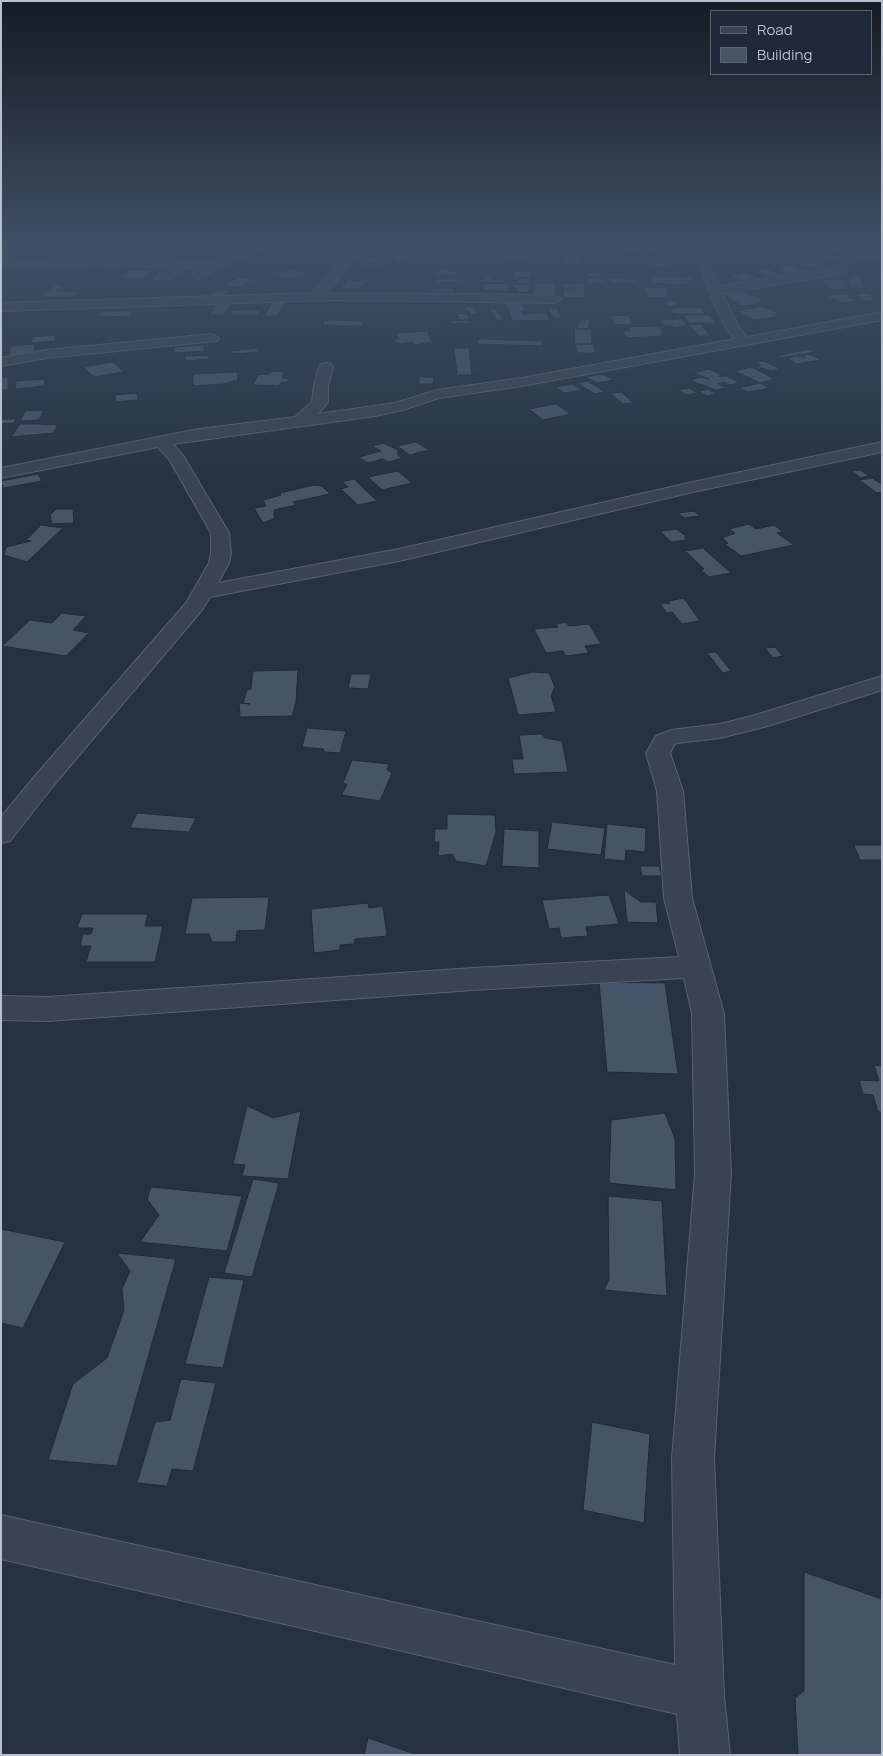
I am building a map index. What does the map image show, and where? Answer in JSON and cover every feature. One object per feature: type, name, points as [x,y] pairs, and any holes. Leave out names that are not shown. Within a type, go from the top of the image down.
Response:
[{"type":"street","points":[[733,328],[743,340]]},
{"type":"street","points":[[1,473],[214,432],[398,407],[437,394],[522,382],[813,328]]},
{"type":"street","points":[[1,362],[46,354],[212,338]]},
{"type":"street","points":[[299,421],[316,408],[320,402],[321,385],[326,368]]},
{"type":"street","points":[[1,835],[44,781],[195,606],[219,563],[221,554],[220,533],[176,457],[163,442]]},
{"type":"street","points":[[203,592],[399,555],[693,487],[882,447]]},
{"type":"street","points":[[705,1755],[700,1696],[694,1458],[713,1173],[708,1014],[678,898],[670,791],[659,759],[659,749],[664,741],[671,737],[720,731],[760,721],[882,683]]},
{"type":"street","points":[[1,1008],[48,1009],[473,979],[696,967]]},
{"type":"street","points":[[1,1537],[700,1696]]},
{"type":"building","points":[[628,328],[660,328],[664,333],[660,333],[663,336],[627,338],[622,331],[630,331]]},
{"type":"building","points":[[692,328],[704,328],[711,336],[699,336]]},
{"type":"building","points":[[574,329],[591,329],[592,344],[575,344]]},
{"type":"building","points":[[427,331],[432,342],[416,345],[412,342],[399,344],[393,340],[398,338],[396,333]]},
{"type":"building","points":[[56,335],[54,341],[31,343],[33,337]]},
{"type":"building","points":[[478,339],[543,341],[543,346],[477,344]]},
{"type":"building","points":[[35,344],[34,354],[9,356],[11,346]]},
{"type":"building","points":[[593,344],[596,353],[578,353],[575,345]]},
{"type":"building","points":[[203,345],[205,351],[175,353],[174,347]]},
{"type":"building","points":[[258,348],[259,352],[233,354],[231,351]]},
{"type":"building","points":[[454,348],[469,348],[472,375],[457,375]]},
{"type":"building","points":[[809,349],[815,352],[781,358],[776,356]]},
{"type":"building","points":[[809,354],[821,360],[796,364],[788,358],[797,356],[806,358],[801,356]]},
{"type":"building","points":[[208,355],[209,359],[186,361],[185,356]]},
{"type":"building","points":[[764,361],[780,369],[771,371],[755,366],[761,365],[755,362]]},
{"type":"building","points":[[113,362],[123,372],[94,377],[84,367]]},
{"type":"building","points":[[752,367],[775,379],[760,383],[735,371]]},
{"type":"building","points":[[709,369],[722,375],[719,376],[721,377],[726,376],[740,383],[730,385],[724,382],[718,384],[727,388],[716,390],[689,380],[701,377],[709,379],[694,373]]},
{"type":"building","points":[[273,371],[285,372],[282,378],[289,379],[288,382],[281,382],[279,386],[253,385],[258,375],[269,374]]},
{"type":"building","points":[[237,372],[238,380],[224,384],[193,386],[193,374]]},
{"type":"building","points":[[602,374],[614,380],[597,383],[586,377]]},
{"type":"building","points":[[1,377],[8,377],[8,390],[1,390]]},
{"type":"building","points":[[419,377],[434,377],[433,384],[419,384]]},
{"type":"building","points":[[45,379],[44,386],[15,389],[16,381]]},
{"type":"building","points":[[588,381],[605,392],[595,394],[577,383]]},
{"type":"building","points":[[760,383],[770,388],[748,392],[739,388]]},
{"type":"building","points":[[572,384],[582,390],[565,393],[554,387]]},
{"type":"building","points":[[689,388],[698,393],[687,395],[678,390]]},
{"type":"building","points":[[708,389],[716,394],[707,396],[698,391]]},
{"type":"building","points":[[621,392],[634,403],[623,404],[610,393]]},
{"type":"building","points":[[137,393],[138,400],[116,402],[115,395]]},
{"type":"building","points":[[556,404],[571,414],[543,420],[529,409]]},
{"type":"building","points":[[44,410],[39,420],[20,421],[25,411]]},
{"type":"building","points":[[1,419],[16,419],[14,423],[1,424]]},
{"type":"building","points":[[20,424],[58,425],[53,433],[11,437]]},
{"type":"building","points":[[416,442],[429,450],[410,455],[397,446]]},
{"type":"building","points":[[383,443],[398,450],[398,455],[403,458],[388,462],[382,459],[368,463],[359,457],[381,451],[372,446]]},
{"type":"building","points":[[860,470],[869,476],[861,478],[852,471]]},
{"type":"building","points":[[398,471],[412,483],[382,490],[368,477]]},
{"type":"building","points":[[38,474],[42,481],[4,488],[1,483],[1,481]]},
{"type":"building","points":[[872,478],[882,484],[882,492],[877,493],[859,480]]},
{"type":"building","points":[[354,479],[377,501],[358,505],[341,489],[348,487],[342,482]]},
{"type":"building","points":[[314,485],[322,486],[330,494],[293,502],[296,505],[274,510],[274,519],[263,523],[254,508],[266,506],[263,500],[281,495],[280,493]]},
{"type":"building","points":[[56,509],[73,509],[74,523],[52,524],[50,515]]},
{"type":"building","points":[[694,511],[700,516],[684,518],[678,513]]},
{"type":"building","points":[[749,524],[756,529],[774,525],[783,532],[777,533],[794,545],[741,556],[725,544],[728,543],[722,538],[735,533],[729,529]]},
{"type":"building","points":[[41,525],[63,528],[27,562],[4,555],[6,547],[31,541],[26,540]]},
{"type":"building","points":[[676,529],[688,537],[684,537],[687,540],[671,542],[660,531]]},
{"type":"building","points":[[703,548],[731,573],[709,577],[701,570],[704,569],[685,551]]},
{"type":"building","points":[[684,598],[700,621],[682,624],[672,612],[667,613],[660,604]]},
{"type":"building","points":[[62,613],[86,616],[73,630],[89,633],[66,656],[2,646],[30,620],[52,623]]},
{"type":"building","points":[[566,622],[569,626],[589,624],[601,644],[585,646],[589,653],[566,656],[563,651],[546,653],[534,629],[558,627],[556,624]]},
{"type":"building","points":[[775,647],[783,656],[773,658],[765,648]]},
{"type":"building","points":[[716,652],[731,671],[723,673],[707,653]]},
{"type":"building","points":[[298,670],[296,702],[292,716],[240,717],[239,703],[250,704],[243,703],[247,690],[251,689],[253,671]]},
{"type":"building","points":[[532,672],[549,673],[555,687],[551,696],[556,712],[518,715],[508,678]]},
{"type":"building","points":[[351,674],[371,674],[368,689],[348,688]]},
{"type":"building","points":[[307,728],[346,731],[340,753],[302,747]]},
{"type":"building","points":[[542,734],[545,738],[562,741],[568,772],[514,774],[512,759],[523,759],[519,735]]},
{"type":"building","points":[[352,760],[389,764],[387,770],[392,773],[380,801],[341,795],[347,785],[343,783]]},
{"type":"building","points":[[137,813],[196,818],[189,832],[130,828]]},
{"type":"building","points":[[447,814],[495,815],[496,832],[486,866],[456,861],[452,854],[438,856],[439,842],[434,842],[435,829],[447,829]]},
{"type":"building","points":[[552,822],[605,828],[601,855],[547,849]]},
{"type":"building","points":[[607,824],[646,828],[645,852],[626,850],[625,861],[604,859]]},
{"type":"building","points":[[504,829],[539,831],[539,868],[502,866]]},
{"type":"building","points":[[854,845],[882,845],[882,860],[860,860]]},
{"type":"building","points":[[640,866],[659,866],[662,876],[642,876]]},
{"type":"building","points":[[624,890],[641,902],[656,902],[658,923],[627,922]]},
{"type":"building","points":[[609,895],[619,924],[586,927],[588,936],[561,938],[559,928],[549,929],[542,900]]},
{"type":"building","points":[[269,897],[265,930],[237,931],[236,942],[212,942],[209,934],[185,934],[192,898]]},
{"type":"building","points":[[368,903],[369,908],[383,906],[387,936],[355,939],[354,944],[340,945],[340,950],[314,953],[311,909]]},
{"type":"building","points":[[82,914],[148,914],[145,926],[163,926],[155,962],[86,962],[91,946],[80,946],[83,934],[91,934],[93,928],[77,928]]},
{"type":"building","points":[[599,982],[665,983],[678,1074],[607,1072]]},
{"type":"building","points":[[874,1065],[882,1066],[882,1112],[878,1112],[873,1095],[863,1094],[859,1080],[879,1081]]},
{"type":"building","points":[[247,1106],[273,1118],[301,1111],[288,1179],[242,1176],[245,1165],[233,1164]]},
{"type":"building","points":[[665,1113],[675,1139],[676,1190],[609,1183],[611,1120]]},
{"type":"building","points":[[253,1179],[279,1183],[252,1277],[224,1273]]},
{"type":"building","points":[[151,1187],[242,1196],[227,1251],[140,1242],[159,1215],[147,1199]]},
{"type":"building","points":[[608,1196],[662,1201],[667,1296],[604,1290],[609,1279]]},
{"type":"building","points":[[1,1229],[65,1242],[23,1328],[1,1323]]},
{"type":"building","points":[[117,1253],[176,1259],[117,1466],[48,1460],[73,1384],[107,1358],[124,1310],[122,1289],[130,1271]]},
{"type":"building","points":[[209,1277],[244,1280],[223,1368],[185,1364]]},
{"type":"building","points":[[181,1379],[216,1383],[193,1471],[172,1469],[167,1486],[137,1483],[155,1422],[170,1420]]},
{"type":"building","points":[[592,1422],[650,1434],[644,1523],[583,1510]]},
{"type":"building","points":[[804,1572],[882,1599],[882,1755],[798,1755],[795,1698],[804,1691]]},
{"type":"building","points":[[368,1738],[418,1755],[364,1755]]}]
